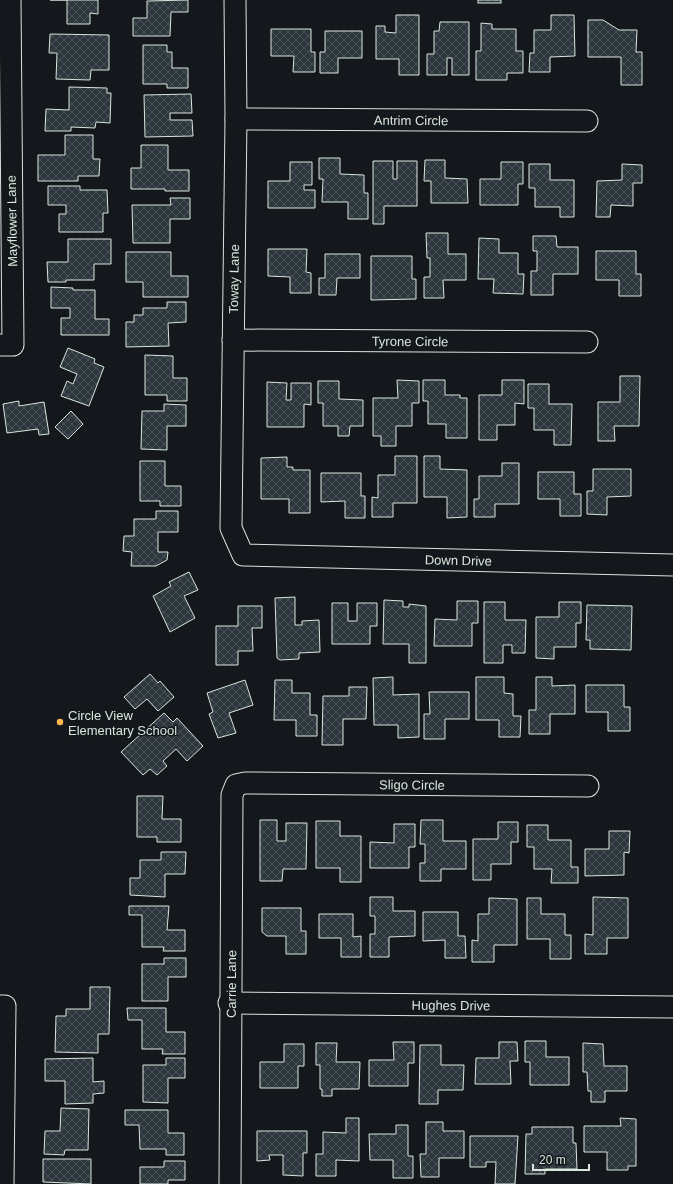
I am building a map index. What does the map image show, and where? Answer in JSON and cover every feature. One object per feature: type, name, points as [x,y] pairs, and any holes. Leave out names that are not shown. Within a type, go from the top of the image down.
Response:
[{"type":"street","name":"Mayflower Lane","points":[[6,345],[10,0]]},
{"type":"street","name":"Toway Lane","points":[[235,0],[236,119],[231,528],[243,555]]},
{"type":"street","name":"Antrim Circle","points":[[236,119],[586,121]]},
{"type":"street","name":"Tyrone Circle","points":[[233,340],[587,342]]},
{"type":"street","name":"Down Drive","points":[[243,555],[673,565]]},
{"type":"street","name":"Sligo Circle","points":[[236,785],[245,783],[588,786]]},
{"type":"street","name":"Carrie Lane","points":[[230,1184],[229,1003],[232,795],[236,785]]},
{"type":"street","name":"Hughes Drive","points":[[229,1003],[673,1007]]},
{"type":"street","points":[[2,1006],[3,1184]]},
{"type":"building","points":[[67,0],[98,0],[98,14],[90,13],[90,24],[67,24]]},
{"type":"building","points":[[188,0],[188,12],[171,12],[170,36],[133,36],[133,18],[147,18],[147,1]]},
{"type":"building","points":[[478,0],[501,0],[501,3],[478,3]]},
{"type":"building","points":[[396,15],[419,15],[419,75],[399,75],[399,59],[376,59],[376,26],[385,26],[385,32],[396,33]]},
{"type":"building","points":[[551,15],[574,15],[575,56],[550,57],[550,72],[529,72],[530,53],[534,53],[534,30],[551,30]]},
{"type":"building","points":[[588,20],[603,20],[619,30],[637,30],[636,52],[642,52],[642,85],[621,85],[621,57],[588,57]]},
{"type":"building","points":[[440,22],[469,22],[469,75],[452,75],[452,58],[447,58],[447,75],[427,75],[427,54],[434,54],[434,31],[439,31]]},
{"type":"building","points":[[481,23],[492,24],[492,29],[516,29],[516,51],[523,51],[523,73],[507,73],[507,80],[476,80],[476,51],[481,51]]},
{"type":"building","points":[[271,29],[311,29],[311,52],[315,52],[315,72],[293,72],[294,56],[271,56]]},
{"type":"building","points":[[325,31],[362,31],[362,58],[338,58],[338,73],[320,73],[320,52],[325,52]]},
{"type":"building","points":[[50,34],[109,35],[109,70],[91,70],[90,80],[56,79],[57,53],[49,53]]},
{"type":"building","points":[[143,45],[167,45],[167,52],[172,52],[172,68],[188,68],[188,88],[167,88],[167,84],[143,84]]},
{"type":"building","points":[[69,87],[107,88],[107,93],[111,93],[110,123],[96,122],[95,128],[71,127],[71,131],[45,131],[46,109],[69,110]]},
{"type":"building","points":[[191,94],[192,113],[170,113],[170,120],[192,120],[193,136],[145,137],[144,95]]},
{"type":"building","points":[[65,135],[93,135],[93,159],[100,159],[99,176],[78,176],[78,181],[38,181],[38,155],[65,155]]},
{"type":"building","points":[[141,145],[168,145],[168,170],[189,170],[189,191],[131,189],[131,168],[141,168]]},
{"type":"building","points":[[319,158],[340,158],[340,174],[364,175],[364,193],[368,193],[368,219],[348,219],[348,202],[322,202],[323,179],[319,179]]},
{"type":"building","points":[[425,160],[445,160],[445,178],[467,179],[468,203],[431,203],[431,181],[424,181]]},
{"type":"building","points":[[373,161],[393,161],[393,179],[397,179],[397,161],[417,161],[417,206],[384,206],[384,224],[373,224]]},
{"type":"building","points":[[290,162],[312,162],[312,185],[304,185],[304,190],[315,190],[315,208],[268,208],[268,181],[290,181]]},
{"type":"building","points":[[501,162],[523,162],[523,184],[518,184],[518,205],[480,205],[480,179],[501,179]]},
{"type":"building","points":[[529,164],[550,164],[550,180],[574,180],[574,217],[560,217],[560,207],[535,207],[535,188],[529,188]]},
{"type":"building","points":[[622,164],[642,165],[642,183],[633,183],[633,206],[611,205],[610,217],[596,217],[597,181],[622,180]]},
{"type":"building","points":[[48,186],[80,186],[80,190],[107,190],[108,213],[103,213],[103,232],[59,232],[59,214],[66,214],[66,205],[48,205]]},
{"type":"building","points":[[170,198],[190,198],[190,219],[170,219],[170,243],[133,243],[132,205],[171,205]]},
{"type":"building","points":[[426,233],[448,233],[448,254],[466,254],[466,280],[443,280],[444,298],[424,298],[424,277],[430,277],[430,258],[427,258]]},
{"type":"building","points":[[533,236],[556,236],[557,247],[578,247],[578,274],[553,274],[553,295],[531,295],[531,271],[537,271],[537,251],[533,251]]},
{"type":"building","points":[[479,238],[499,239],[499,253],[518,253],[518,274],[524,274],[523,294],[493,293],[494,279],[478,279]]},
{"type":"building","points":[[68,239],[111,239],[111,264],[94,264],[94,280],[66,280],[66,282],[48,282],[47,262],[68,262]]},
{"type":"building","points":[[268,249],[307,249],[306,272],[311,273],[311,293],[290,293],[290,277],[268,276]]},
{"type":"building","points":[[596,251],[636,251],[636,274],[641,274],[641,296],[619,296],[619,280],[596,280]]},
{"type":"building","points":[[126,252],[171,252],[171,276],[188,276],[188,297],[143,297],[143,282],[126,282]]},
{"type":"building","points":[[325,254],[360,254],[360,278],[337,278],[336,295],[319,295],[319,278],[325,278]]},
{"type":"building","points":[[371,256],[412,256],[412,279],[416,279],[416,299],[371,300]]},
{"type":"building","points":[[51,287],[73,288],[73,290],[95,290],[95,319],[109,319],[109,335],[61,335],[61,318],[70,318],[70,308],[51,308]]},
{"type":"building","points":[[167,302],[186,302],[186,322],[168,323],[169,346],[126,347],[126,322],[134,322],[134,315],[143,315],[143,308],[167,308]]},
{"type":"building","points":[[68,348],[95,359],[94,363],[104,367],[89,406],[61,396],[67,381],[73,384],[77,374],[60,367]]},
{"type":"building","points":[[145,355],[173,356],[173,378],[187,378],[187,401],[167,401],[167,395],[145,395]]},
{"type":"building","points":[[620,376],[640,376],[639,426],[614,426],[615,441],[598,441],[598,402],[620,402]]},
{"type":"building","points":[[397,380],[419,381],[419,403],[412,403],[412,426],[396,426],[396,446],[381,446],[381,436],[373,436],[373,398],[398,398]]},
{"type":"building","points":[[423,380],[445,380],[445,395],[460,395],[460,398],[467,398],[467,438],[446,438],[446,424],[428,424],[428,401],[423,401]]},
{"type":"building","points":[[502,380],[524,380],[524,404],[515,403],[515,425],[497,425],[497,440],[479,440],[479,395],[502,395]]},
{"type":"building","points":[[318,381],[339,381],[339,399],[363,400],[363,426],[350,426],[349,436],[338,436],[338,426],[323,426],[323,403],[318,403]]},
{"type":"building","points":[[267,382],[287,383],[286,400],[291,400],[291,383],[311,383],[311,405],[304,404],[304,427],[267,427]]},
{"type":"building","points":[[528,384],[549,384],[549,404],[572,404],[571,445],[554,445],[554,430],[534,430],[534,408],[528,408]]},
{"type":"building","points":[[19,401],[19,406],[44,402],[49,434],[39,435],[38,429],[7,433],[3,404]]},
{"type":"building","points":[[164,404],[186,405],[186,426],[167,426],[167,450],[141,449],[142,411],[164,411]]},
{"type":"building","points":[[71,411],[83,424],[68,439],[55,427]]},
{"type":"building","points":[[395,456],[417,456],[417,503],[393,503],[393,517],[372,517],[372,497],[378,498],[378,475],[395,475]]},
{"type":"building","points":[[424,456],[440,456],[440,469],[467,470],[467,517],[447,518],[447,497],[424,497]]},
{"type":"building","points":[[287,457],[287,467],[293,467],[293,470],[310,470],[310,513],[289,513],[289,499],[261,499],[261,458]]},
{"type":"building","points":[[140,461],[165,461],[165,486],[181,486],[181,506],[160,506],[160,501],[140,501]]},
{"type":"building","points":[[502,463],[519,463],[519,504],[495,504],[495,517],[474,517],[474,499],[479,499],[479,476],[502,476]]},
{"type":"building","points":[[593,469],[631,469],[631,496],[607,497],[607,515],[587,514],[587,491],[593,491]]},
{"type":"building","points":[[538,472],[574,472],[574,494],[581,494],[581,516],[560,516],[560,499],[538,499]]},
{"type":"building","points":[[321,473],[361,473],[361,496],[365,496],[365,518],[345,518],[345,501],[321,502]]},
{"type":"building","points":[[156,511],[178,511],[178,532],[158,532],[158,552],[168,552],[167,560],[156,566],[131,566],[132,552],[123,551],[124,536],[134,536],[134,519],[156,519]]},
{"type":"building","points":[[189,572],[198,590],[184,596],[195,618],[170,632],[153,596],[171,586],[169,582]]},
{"type":"building","points":[[295,597],[295,625],[302,625],[302,621],[319,620],[320,652],[299,653],[299,659],[280,660],[277,658],[275,598]]},
{"type":"building","points":[[384,600],[403,601],[403,607],[409,607],[409,604],[426,606],[426,663],[409,663],[409,644],[383,644]]},
{"type":"building","points":[[457,601],[478,601],[478,623],[472,623],[472,646],[434,646],[435,619],[457,620]]},
{"type":"building","points":[[484,602],[505,602],[505,620],[526,620],[525,653],[512,653],[512,645],[503,645],[503,663],[484,663]]},
{"type":"building","points":[[559,602],[581,602],[581,623],[576,623],[576,647],[554,647],[554,659],[536,658],[536,617],[559,617]]},
{"type":"building","points":[[332,603],[348,603],[348,621],[357,621],[357,603],[377,603],[377,626],[370,626],[370,644],[332,644]]},
{"type":"building","points":[[587,605],[632,606],[631,650],[590,649],[590,640],[586,640]]},
{"type":"building","points":[[238,606],[262,606],[262,628],[252,628],[253,651],[238,651],[238,665],[216,665],[216,626],[238,626]]},
{"type":"building","points":[[150,674],[158,683],[160,681],[174,697],[158,711],[147,699],[135,709],[124,697]]},
{"type":"building","points":[[393,677],[393,695],[419,694],[419,737],[398,738],[398,725],[374,725],[373,678]]},
{"type":"building","points":[[476,677],[504,677],[504,693],[513,694],[513,716],[521,716],[520,737],[499,737],[499,720],[476,720]]},
{"type":"building","points":[[536,677],[552,677],[552,686],[575,685],[575,714],[550,714],[550,734],[529,734],[529,710],[536,710]]},
{"type":"building","points":[[245,680],[253,705],[229,713],[236,733],[218,738],[209,714],[213,712],[207,693]]},
{"type":"building","points":[[275,680],[292,680],[292,693],[310,693],[310,715],[317,715],[317,736],[296,736],[296,720],[274,720]]},
{"type":"building","points":[[586,685],[624,685],[624,707],[630,707],[630,731],[608,731],[608,712],[586,712]]},
{"type":"building","points":[[349,687],[367,687],[366,719],[343,719],[343,745],[322,745],[323,696],[349,696]]},
{"type":"building","points":[[429,692],[469,692],[469,719],[445,719],[445,739],[424,739],[424,714],[430,714]]},
{"type":"building","points":[[164,713],[173,722],[177,718],[203,746],[187,761],[176,749],[163,761],[167,766],[157,775],[150,769],[143,775],[121,752]]},
{"type":"building","points":[[137,796],[163,796],[162,819],[181,819],[181,842],[157,842],[157,837],[137,837]]},
{"type":"building","points":[[260,820],[277,820],[277,841],[286,841],[286,823],[307,823],[306,869],[283,869],[282,881],[260,881]]},
{"type":"building","points":[[421,820],[443,820],[443,841],[466,841],[466,869],[441,869],[441,881],[420,881],[420,863],[425,863],[425,844],[420,844]]},
{"type":"building","points":[[316,821],[340,821],[340,836],[361,836],[361,882],[340,882],[340,868],[316,868]]},
{"type":"building","points":[[498,822],[518,822],[518,842],[511,842],[511,864],[491,864],[491,880],[473,880],[473,839],[498,839]]},
{"type":"building","points":[[394,824],[415,824],[415,847],[409,847],[409,868],[370,868],[370,842],[394,843]]},
{"type":"building","points":[[527,825],[548,825],[548,840],[571,840],[571,867],[578,867],[578,883],[551,883],[552,869],[534,869],[534,847],[527,847]]},
{"type":"building","points":[[609,831],[630,831],[629,853],[624,852],[624,875],[585,876],[585,849],[609,849]]},
{"type":"building","points":[[161,852],[186,852],[185,874],[165,874],[165,897],[130,895],[130,878],[140,878],[140,860],[161,860]]},
{"type":"building","points":[[370,897],[393,897],[393,911],[415,911],[415,936],[389,937],[389,957],[370,957],[370,934],[375,934],[375,916],[370,916]]},
{"type":"building","points":[[593,897],[628,898],[628,938],[607,938],[607,954],[585,954],[585,934],[593,935]]},
{"type":"building","points":[[489,898],[517,899],[517,945],[494,945],[494,962],[472,962],[472,940],[478,941],[478,914],[489,914]]},
{"type":"building","points":[[527,898],[541,898],[541,914],[565,914],[565,935],[571,935],[571,959],[550,959],[550,939],[527,939]]},
{"type":"building","points":[[129,906],[169,906],[167,930],[185,930],[185,951],[163,951],[164,947],[142,947],[142,915],[129,915]]},
{"type":"building","points":[[262,908],[301,908],[301,931],[306,931],[306,954],[286,954],[286,936],[267,936],[262,932]]},
{"type":"building","points":[[423,912],[458,912],[458,936],[465,936],[466,958],[445,958],[445,940],[423,941]]},
{"type":"building","points":[[319,914],[353,914],[353,937],[361,936],[361,957],[341,957],[341,938],[319,938]]},
{"type":"building","points":[[164,958],[186,958],[186,977],[168,977],[168,1001],[142,1001],[142,964],[164,964]]},
{"type":"building","points":[[90,987],[110,987],[109,1034],[98,1034],[98,1053],[55,1052],[56,1016],[66,1016],[66,1009],[90,1009]]},
{"type":"building","points":[[127,1008],[166,1008],[166,1032],[185,1032],[185,1054],[162,1054],[163,1049],[142,1049],[142,1020],[128,1020]]},
{"type":"building","points":[[525,1041],[546,1041],[546,1057],[569,1057],[569,1085],[530,1085],[530,1062],[525,1062]]},
{"type":"building","points":[[393,1042],[414,1042],[414,1063],[408,1063],[408,1086],[369,1086],[369,1060],[394,1060]]},
{"type":"building","points":[[499,1042],[517,1042],[518,1061],[510,1061],[511,1084],[475,1084],[476,1058],[499,1058]]},
{"type":"building","points":[[316,1043],[337,1043],[336,1062],[360,1062],[359,1089],[332,1089],[332,1096],[322,1096],[322,1089],[320,1089],[320,1065],[316,1065]]},
{"type":"building","points":[[583,1043],[603,1044],[604,1066],[627,1066],[627,1091],[605,1091],[605,1102],[591,1102],[591,1091],[588,1091],[587,1072],[583,1072]]},
{"type":"building","points":[[284,1044],[304,1044],[304,1066],[298,1066],[298,1088],[260,1088],[260,1062],[284,1062]]},
{"type":"building","points":[[420,1045],[441,1045],[441,1065],[464,1065],[463,1090],[438,1090],[438,1104],[419,1104]]},
{"type":"building","points":[[93,1058],[93,1082],[104,1081],[104,1093],[93,1094],[93,1103],[65,1104],[65,1081],[45,1081],[45,1059]]},
{"type":"building","points":[[166,1058],[185,1058],[185,1078],[168,1078],[168,1103],[143,1102],[143,1065],[166,1065]]},
{"type":"building","points":[[61,1108],[89,1109],[88,1150],[65,1150],[64,1155],[44,1154],[45,1131],[60,1131]]},
{"type":"building","points":[[125,1110],[168,1110],[168,1133],[184,1133],[184,1155],[166,1155],[166,1149],[140,1149],[139,1125],[125,1125]]},
{"type":"building","points":[[346,1118],[359,1118],[359,1161],[336,1160],[336,1176],[316,1176],[316,1154],[323,1154],[323,1132],[346,1133]]},
{"type":"building","points":[[620,1118],[636,1119],[636,1166],[628,1166],[628,1170],[607,1170],[607,1152],[584,1152],[584,1126],[621,1126]]},
{"type":"building","points":[[426,1122],[443,1122],[443,1131],[464,1131],[464,1158],[439,1158],[439,1177],[421,1177],[420,1154],[426,1154]]},
{"type":"building","points":[[396,1125],[408,1125],[408,1156],[413,1156],[413,1178],[393,1178],[393,1160],[370,1160],[369,1134],[396,1134]]},
{"type":"building","points":[[532,1127],[573,1127],[573,1143],[576,1143],[577,1169],[545,1169],[545,1174],[525,1174],[526,1134],[532,1134]]},
{"type":"building","points":[[257,1131],[307,1131],[307,1153],[303,1153],[303,1176],[283,1175],[283,1155],[269,1155],[270,1160],[257,1161]]},
{"type":"building","points":[[470,1136],[518,1136],[515,1184],[495,1184],[496,1162],[486,1162],[486,1167],[470,1167]]},
{"type":"building","points":[[43,1159],[91,1159],[91,1184],[43,1182]]},
{"type":"building","points":[[164,1161],[185,1161],[185,1180],[168,1180],[168,1184],[140,1184],[140,1167],[164,1167]]},
{"type":"place","name":"Circle View Elementary School","points":[[60,722]]}]
